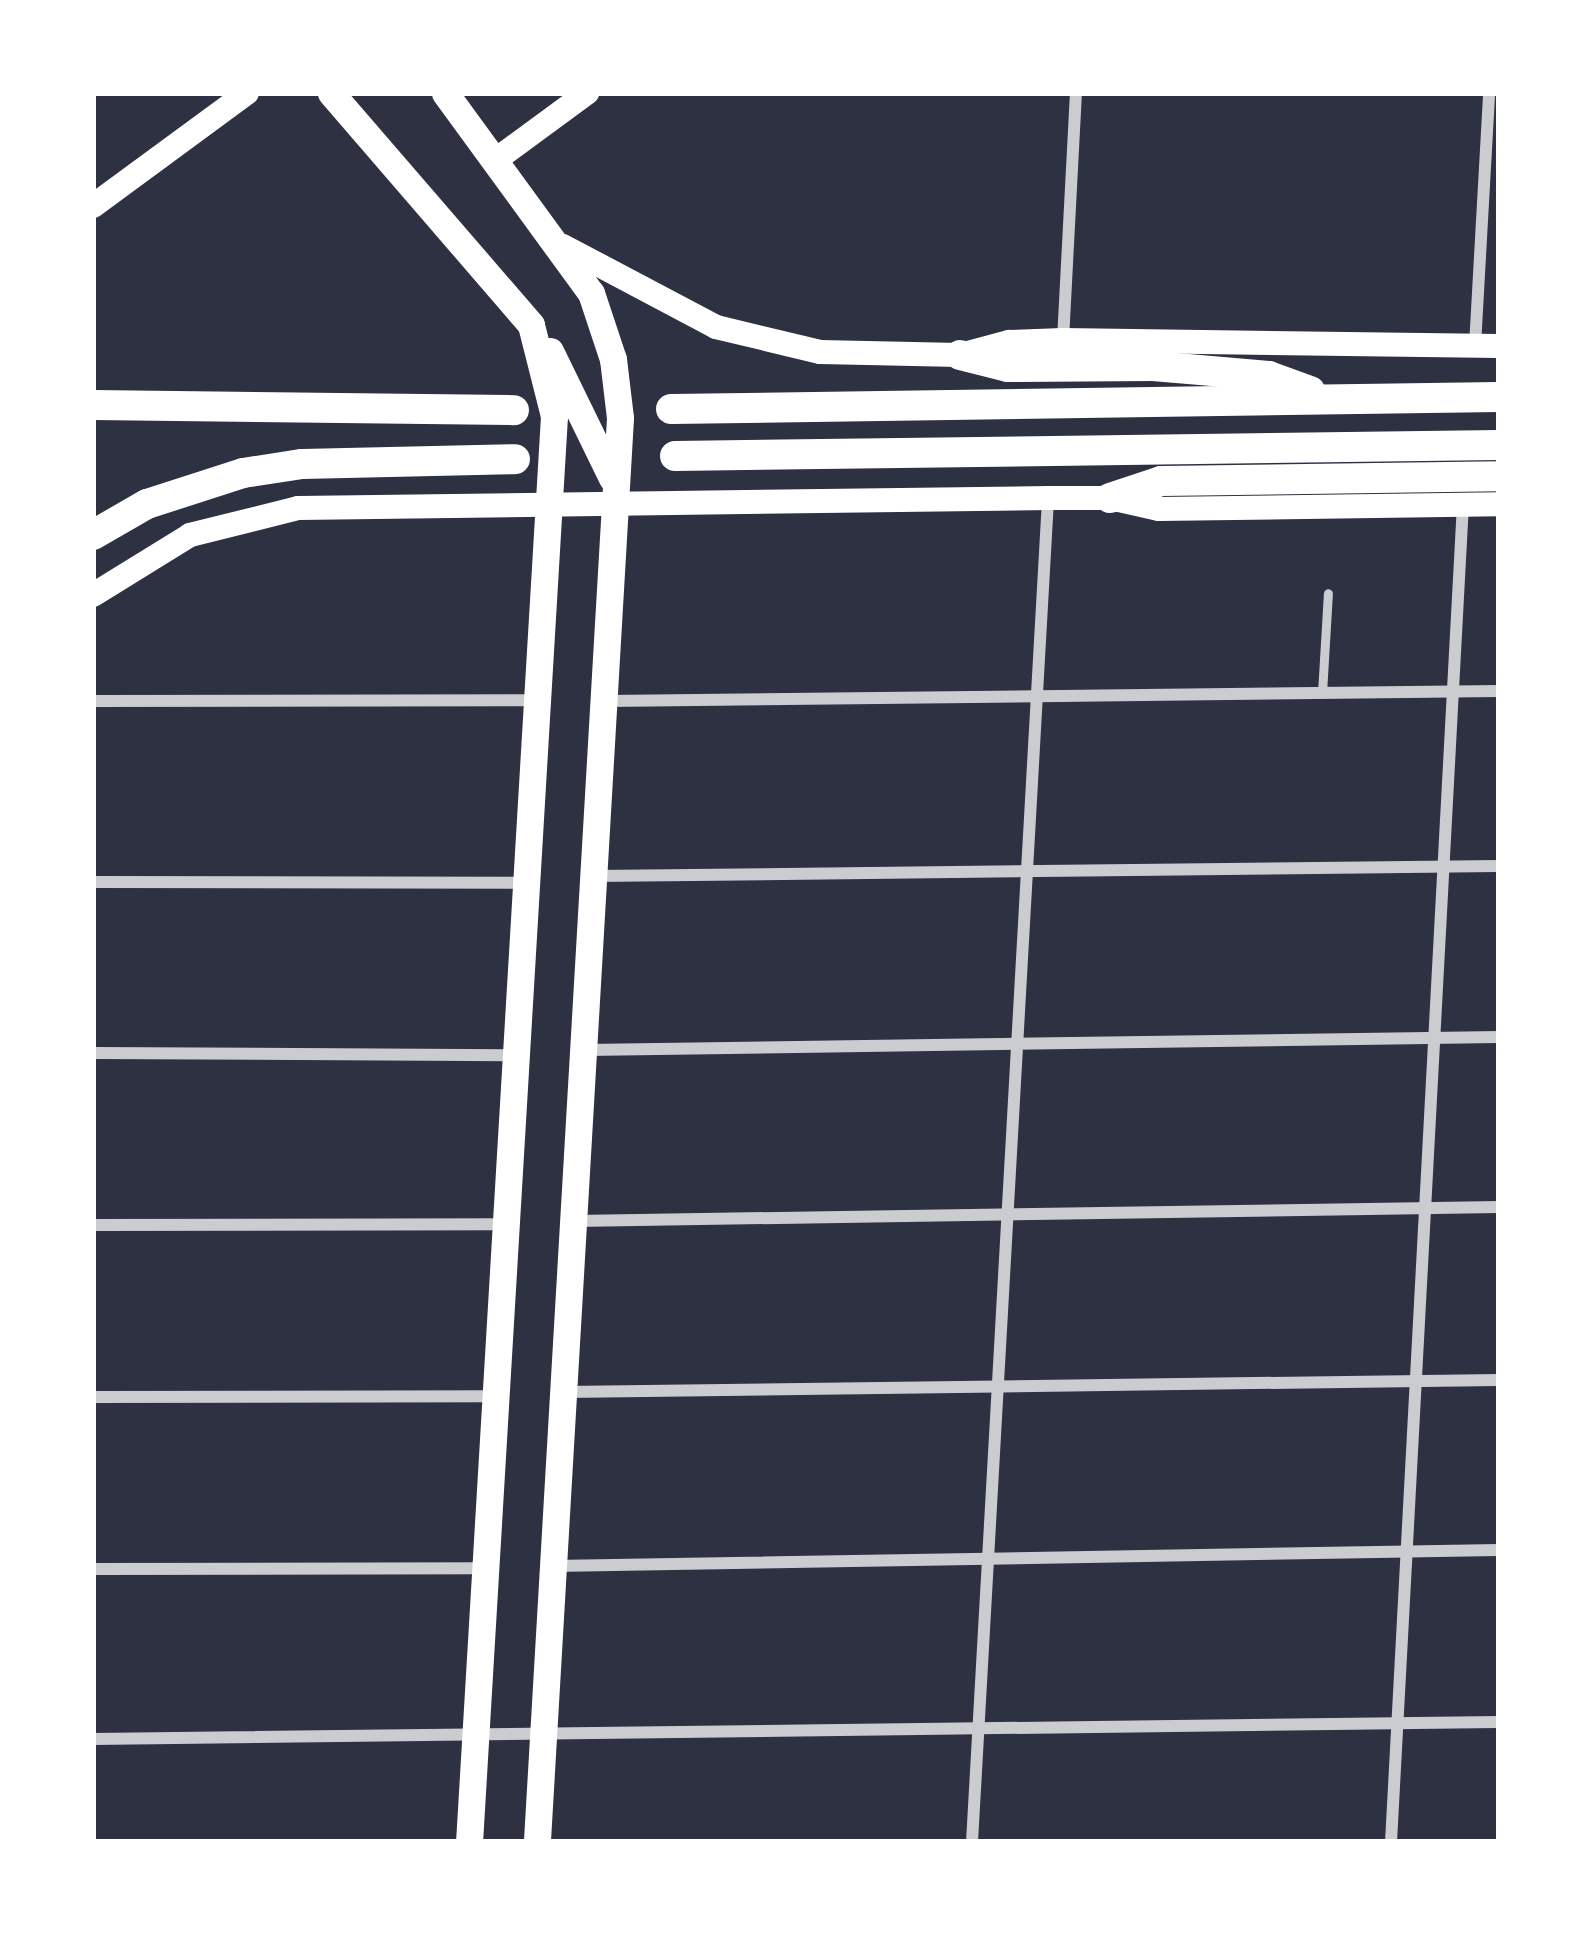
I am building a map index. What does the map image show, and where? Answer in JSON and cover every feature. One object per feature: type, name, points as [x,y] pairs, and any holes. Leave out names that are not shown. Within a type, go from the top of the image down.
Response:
[{"type":"highway","points":[[960,355],[1008,367],[1153,366],[1269,376],[1333,398]]},
{"type":"highway","points":[[671,409],[1499,398]]},
{"type":"highway","points":[[93,405],[514,410]]},
{"type":"highway","points":[[675,456],[1499,445]]},
{"type":"highway","points":[[93,535],[162,498],[243,473],[302,464],[515,460]]},
{"type":"highway","points":[[1110,498],[1161,481],[1499,476]]},
{"type":"main road","points":[[96,198],[247,93]]},
{"type":"main road","points":[[331,93],[531,325],[616,487]]},
{"type":"main road","points":[[445,93],[563,246],[604,323],[617,386],[606,701],[537,1842]]},
{"type":"main road","points":[[497,159],[587,93]]},
{"type":"main road","points":[[563,246],[646,296],[763,341],[864,356],[960,355],[1063,340],[1487,346]]},
{"type":"main road","points":[[470,1842],[561,387]]},
{"type":"main road","points":[[93,595],[190,536],[264,512],[616,487],[1110,498],[1159,509],[1332,515],[1499,504]]},
{"type":"street","points":[[1063,340],[1076,93]]},
{"type":"street","points":[[1487,346],[1489,93]]},
{"type":"street","points":[[972,1842],[1048,498]]},
{"type":"street","points":[[1391,1842],[1462,505]]},
{"type":"street","points":[[606,701],[1499,691]]},
{"type":"street","points":[[93,701],[538,700]]},
{"type":"street","points":[[595,876],[1499,866]]},
{"type":"street","points":[[93,882],[527,883]]},
{"type":"street","points":[[585,1050],[1499,1037]]},
{"type":"street","points":[[93,1053],[517,1055]]},
{"type":"street","points":[[574,1221],[1499,1207]]},
{"type":"street","points":[[93,1225],[507,1224]]},
{"type":"street","points":[[564,1392],[1499,1380]]},
{"type":"street","points":[[93,1397],[496,1396]]},
{"type":"street","points":[[553,1566],[1499,1550]]},
{"type":"street","points":[[93,1568],[486,1568]]},
{"type":"street","points":[[93,1739],[476,1738],[1499,1722]]},
{"type":"lane","points":[[1322,693],[1328,593]]}]
